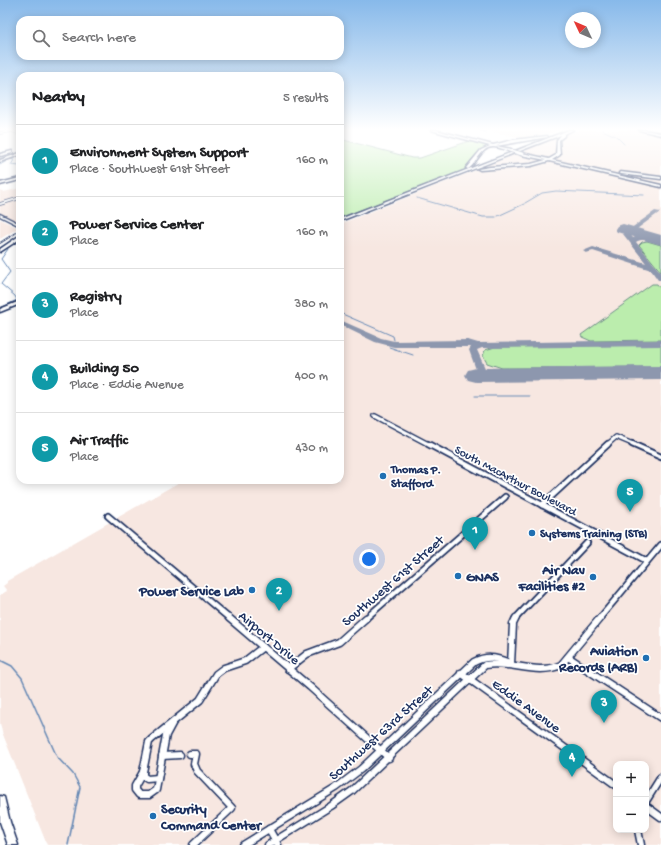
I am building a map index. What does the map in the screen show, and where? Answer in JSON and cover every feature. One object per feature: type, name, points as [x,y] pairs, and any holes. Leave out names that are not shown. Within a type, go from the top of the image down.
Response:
[{"type":"main road","points":[[461,173],[466,169]]},
{"type":"main road","points":[[344,218],[470,169]]},
{"type":"main road","points":[[461,173],[477,169]]},
{"type":"main road","points":[[592,169],[661,186]]},
{"type":"main road","points":[[600,169],[661,178]]},
{"type":"main road","points":[[604,169],[623,173]]},
{"type":"main road","points":[[0,215],[16,223]]},
{"type":"main road","points":[[0,311],[16,304]]},
{"type":"main road","points":[[0,801],[13,845]]},
{"type":"street","points":[[0,184],[16,180]]},
{"type":"street","points":[[0,204],[16,199]]},
{"type":"street","points":[[0,250],[16,241]]},
{"type":"street","name":"South MacArthur Boulevard","points":[[375,416],[648,561]]},
{"type":"street","points":[[542,505],[616,437],[661,457]]},
{"type":"street","name":"Southwest 61st Street","points":[[288,669],[307,654],[339,642],[505,497]]},
{"type":"street","name":"Airport Drive","points":[[108,516],[263,647],[389,758]]},
{"type":"street","points":[[511,664],[513,624],[516,617],[587,543]]},
{"type":"street","name":"Southwest 63rd Street","points":[[268,845],[277,843],[352,791],[389,758],[485,664],[493,662],[540,670],[548,670],[561,665],[661,545]]},
{"type":"street","points":[[173,722],[166,735],[156,790],[145,796],[139,795],[135,790],[135,786],[143,772],[149,742],[173,722],[200,700],[216,674],[224,668],[245,661],[263,647]]},
{"type":"street","name":"Southwest 63rd Street","points":[[243,845],[336,788],[361,769],[474,662],[481,658],[490,657],[497,658],[511,664]]},
{"type":"street","points":[[568,657],[661,718]]},
{"type":"street","name":"Eddie Avenue","points":[[461,673],[613,783]]},
{"type":"street","points":[[192,845],[232,808],[195,768],[193,754]]},
{"type":"street","points":[[162,756],[180,755]]},
{"type":"street","points":[[143,772],[143,776],[147,779],[158,778]]},
{"type":"street","points":[[648,797],[661,777]]},
{"type":"street","points":[[649,808],[661,817]]},
{"type":"street","points":[[269,829],[277,843]]},
{"type":"street","points":[[639,833],[641,845]]},
{"type":"shaded area","points":[[478,169],[661,169],[661,845],[47,845],[2,732],[0,723],[0,595],[7,591],[3,586],[7,583],[7,581],[176,484],[344,484],[344,222]]},
{"type":"shaded area","points":[[16,189],[16,221],[0,213],[0,190],[4,192]]},
{"type":"shaded area","points":[[0,219],[16,227],[16,229],[0,239]]},
{"type":"green space","points":[[344,169],[465,170],[344,216]]},
{"type":"green space","points":[[647,241],[661,245],[661,272],[639,245],[642,242]]},
{"type":"green space","points":[[652,284],[657,284],[661,289],[661,340],[591,341],[582,337],[581,335]]},
{"type":"green space","points":[[661,345],[661,367],[502,368],[487,363],[483,356],[485,350],[495,347]]},
{"type":"waterway","points":[[525,203],[542,193],[556,191],[644,195]]},
{"type":"waterway","points":[[417,198],[483,217],[496,217]]},
{"type":"waterway","points":[[498,216],[524,204]]},
{"type":"waterway","points":[[8,249],[1,259],[10,272],[1,284],[16,298]]},
{"type":"waterway","points":[[0,308],[16,300]]},
{"type":"waterway","points":[[344,315],[393,336],[394,340]]},
{"type":"waterway","points":[[389,347],[413,355]]},
{"type":"waterway","points":[[475,396],[530,396]]},
{"type":"waterway","points":[[0,660],[12,666],[22,678],[57,757],[73,774],[80,787],[68,845]]},
{"type":"taxiway","points":[[632,242],[626,234],[657,212]]},
{"type":"taxiway","points":[[632,242],[633,240],[640,237],[657,239]]},
{"type":"taxiway","points":[[632,242],[661,278]]},
{"type":"taxiway","points":[[586,251],[593,249],[653,268]]},
{"type":"taxiway","points":[[344,324],[378,340],[394,344],[468,343],[477,346]]},
{"type":"taxiway","points":[[483,375],[473,350],[475,347],[481,345],[661,343]]},
{"type":"runway","points":[[623,229],[661,240]]},
{"type":"runway","points":[[476,375],[661,373]]},
{"type":"railway","points":[[0,243],[16,233]]},
{"type":"place","name":"Thomas P. Stafford","points":[[383,476]]},
{"type":"place","name":"Air Traffic","points":[[630,512]]},
{"type":"place","name":"Systems Training (STB)","points":[[532,533]]},
{"type":"place","name":"Environment System Support","points":[[475,550]]},
{"type":"place","name":"GNAS","points":[[458,576]]},
{"type":"place","name":"Air Nav Facilities #2","points":[[593,577]]},
{"type":"place","name":"Power Service Lab","points":[[252,590]]},
{"type":"place","name":"Power Service Center","points":[[279,611]]},
{"type":"place","name":"Aviation Records (ARB)","points":[[646,658]]},
{"type":"place","name":"Registry","points":[[604,723]]},
{"type":"place","name":"Building 50","points":[[572,777]]},
{"type":"place","name":"Security Command Center","points":[[153,816]]}]
